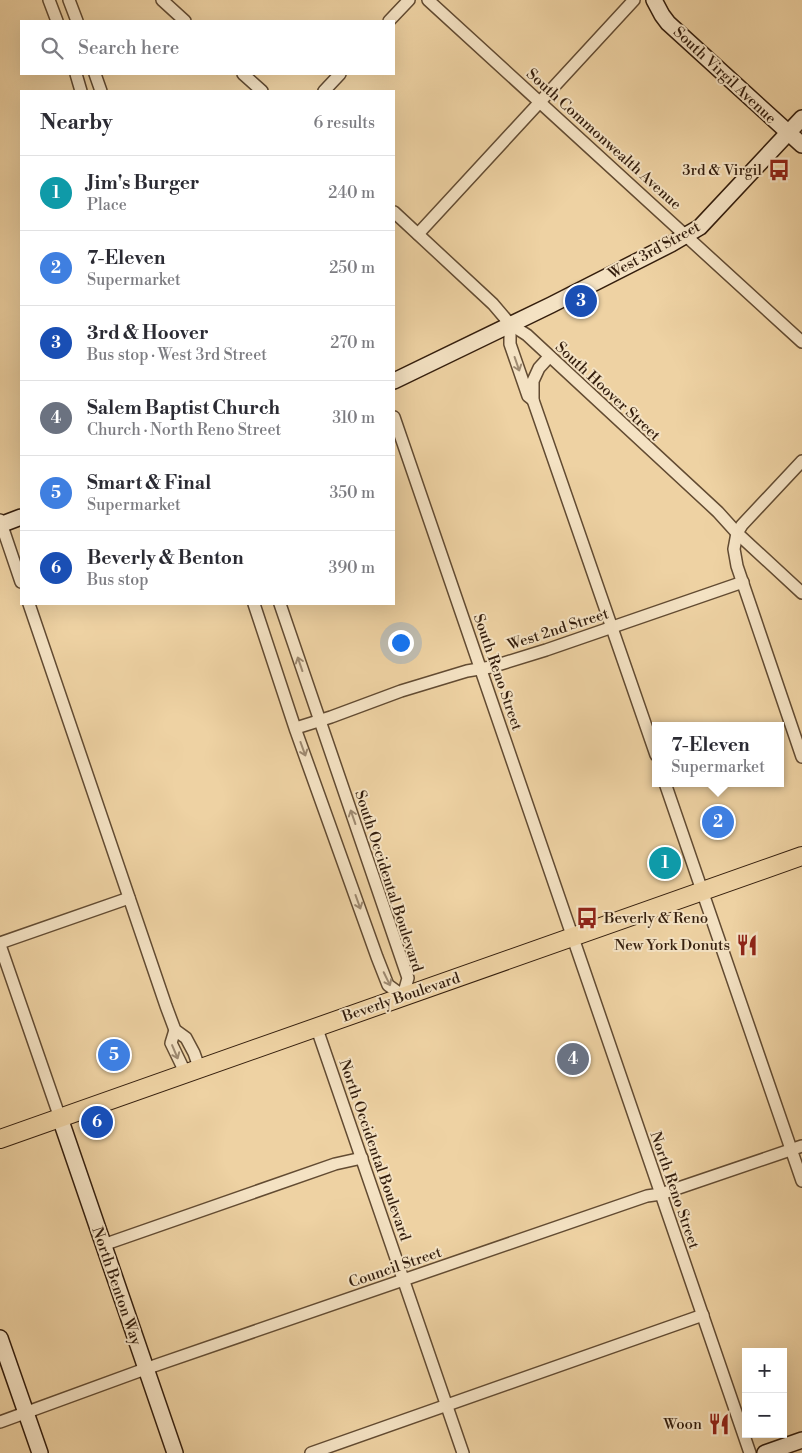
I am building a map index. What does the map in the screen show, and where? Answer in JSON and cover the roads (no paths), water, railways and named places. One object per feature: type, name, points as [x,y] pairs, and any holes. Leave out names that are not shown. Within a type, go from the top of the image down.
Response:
[{"type":"main road","name":"South Virgil Avenue","points":[[654,0],[668,22],[802,145]]},
{"type":"main road","name":"West 3rd Street","points":[[395,381],[700,227],[802,118]]},
{"type":"main road","points":[[0,523],[20,517]]},
{"type":"main road","name":"Beverly Boulevard","points":[[0,1139],[802,856]]},
{"type":"main road","name":"North Benton Way","points":[[60,1118],[175,1453]]},
{"type":"main road","points":[[0,1338],[40,1453]]},
{"type":"main road","points":[[765,1453],[802,1440]]},
{"type":"street","points":[[49,0],[57,20]]},
{"type":"street","points":[[69,0],[77,20]]},
{"type":"street","points":[[162,0],[184,20]]},
{"type":"street","points":[[390,20],[409,0]]},
{"type":"street","name":"South Commonwealth Avenue","points":[[428,0],[802,342]]},
{"type":"street","points":[[418,234],[634,0]]},
{"type":"street","points":[[76,75],[81,90]]},
{"type":"street","points":[[95,75],[101,90]]},
{"type":"street","points":[[244,75],[261,90]]},
{"type":"street","points":[[325,90],[339,75]]},
{"type":"street","name":"South Hoover Street","points":[[395,213],[498,309],[510,324],[527,336],[718,512],[736,533],[802,593]]},
{"type":"street","points":[[510,324],[510,344],[528,396],[533,400]]},
{"type":"street","points":[[549,357],[539,368],[533,381],[533,400],[652,744]]},
{"type":"street","name":"South Reno Street","points":[[395,420],[572,938]]},
{"type":"street","points":[[802,461],[736,533],[734,549],[742,582],[802,758]]},
{"type":"street","points":[[0,523],[20,579]]},
{"type":"street","name":"West 2nd Street","points":[[296,728],[401,691],[546,650],[742,582]]},
{"type":"street","points":[[28,605],[175,1030],[186,1038],[194,1053],[192,1070]]},
{"type":"street","name":"South Occidental Boulevard","points":[[254,605],[296,728],[388,985],[403,996],[408,978],[280,605]]},
{"type":"street","points":[[666,787],[797,1148],[802,1181]]},
{"type":"street","points":[[60,1118],[0,944],[129,898]]},
{"type":"street","name":"North Reno Street","points":[[572,938],[750,1453]]},
{"type":"street","name":"North Occidental Boulevard","points":[[316,1026],[463,1453]]},
{"type":"street","points":[[175,1030],[171,1043],[192,1070]]},
{"type":"street","name":"Council Street","points":[[0,1422],[146,1369],[647,1196],[662,1194],[797,1148]]},
{"type":"street","points":[[103,1246],[335,1164],[362,1158]]},
{"type":"street","points":[[311,1453],[703,1315]]},
{"type":"place","name":"3rd & Virgil","points":[[779,170]]},
{"type":"place","name":"3rd & Hoover","points":[[581,301]]},
{"type":"place","name":"7-Eleven","points":[[718,822]]},
{"type":"place","name":"Jim's Burger","points":[[665,863]]},
{"type":"place","name":"Beverly & Reno","points":[[587,918]]},
{"type":"place","name":"New York Donuts","points":[[747,945]]},
{"type":"place","name":"Smart & Final","points":[[114,1055]]},
{"type":"place","name":"Salem Baptist Church","points":[[573,1059]]},
{"type":"place","name":"Beverly & Benton","points":[[97,1122]]},
{"type":"place","name":"Woon","points":[[719,1424]]}]
